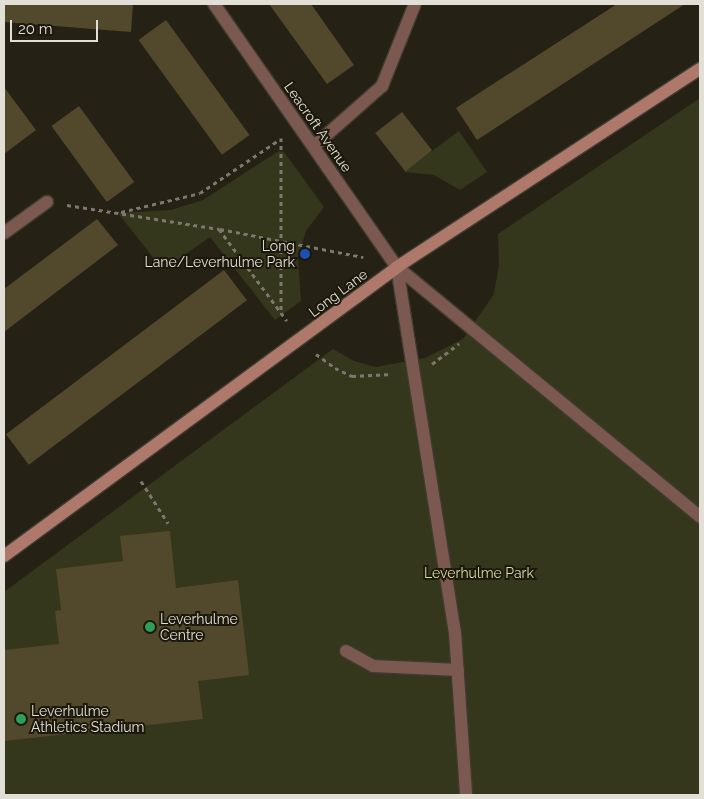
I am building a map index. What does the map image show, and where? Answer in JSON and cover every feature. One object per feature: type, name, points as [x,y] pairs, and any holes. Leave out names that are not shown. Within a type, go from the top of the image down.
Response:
[{"type":"street","name":"Leacroft Avenue","points":[[214,4],[396,265]]},
{"type":"street","points":[[314,146],[382,86],[415,4]]},
{"type":"street","name":"Long Lane","points":[[4,556],[301,339],[396,265],[700,69]]},
{"type":"street","points":[[4,233],[47,202]]},
{"type":"street","points":[[396,265],[700,517]]},
{"type":"street","points":[[396,265],[415,369],[458,670],[466,795]]},
{"type":"street","points":[[346,651],[373,666],[458,670]]},
{"type":"path","points":[[118,213],[200,193],[298,124]]},
{"type":"path","points":[[279,139],[282,312]]},
{"type":"path","points":[[47,202],[219,228],[396,265]]},
{"type":"path","points":[[219,228],[301,339],[327,363],[352,376],[378,377],[415,369],[442,359],[473,330]]},
{"type":"path","points":[[129,464],[168,523]]},
{"type":"green space","name":"Leverhulme Park","points":[[700,98],[700,795],[4,795],[4,592],[333,349],[354,361],[376,367],[425,358],[463,339],[494,294],[499,265],[498,234]]},
{"type":"green space","points":[[459,131],[487,172],[460,190],[434,175],[404,172]]},
{"type":"green space","points":[[279,151],[284,152],[324,207],[306,231],[298,258],[301,301],[275,320],[210,237],[163,270],[118,213],[171,210],[203,200]]},
{"type":"building","points":[[4,4],[133,4],[131,32],[4,22]]},
{"type":"building","points":[[269,4],[311,4],[354,65],[327,84]]},
{"type":"building","points":[[617,4],[685,4],[477,140],[456,108]]},
{"type":"building","points":[[166,20],[249,135],[222,155],[138,40]]},
{"type":"building","points":[[4,87],[36,130],[4,154]]},
{"type":"building","points":[[79,106],[134,182],[107,202],[51,126]]},
{"type":"building","points":[[402,112],[432,151],[405,172],[375,133]]},
{"type":"building","points":[[97,219],[118,245],[4,332],[4,289]]},
{"type":"building","points":[[224,270],[247,300],[29,465],[6,434]]},
{"type":"building","name":"Leverhulme Centre","points":[[170,531],[176,588],[238,580],[249,675],[198,681],[203,719],[4,741],[4,650],[59,644],[55,611],[61,610],[56,569],[123,561],[120,536]]},
{"type":"place","name":"Long Lane/Leverhulme Park","points":[[305,254]]},
{"type":"place","name":"Leverhulme Centre","points":[[150,627]]},
{"type":"place","name":"Leverhulme Athletics Stadium","points":[[21,719]]}]
